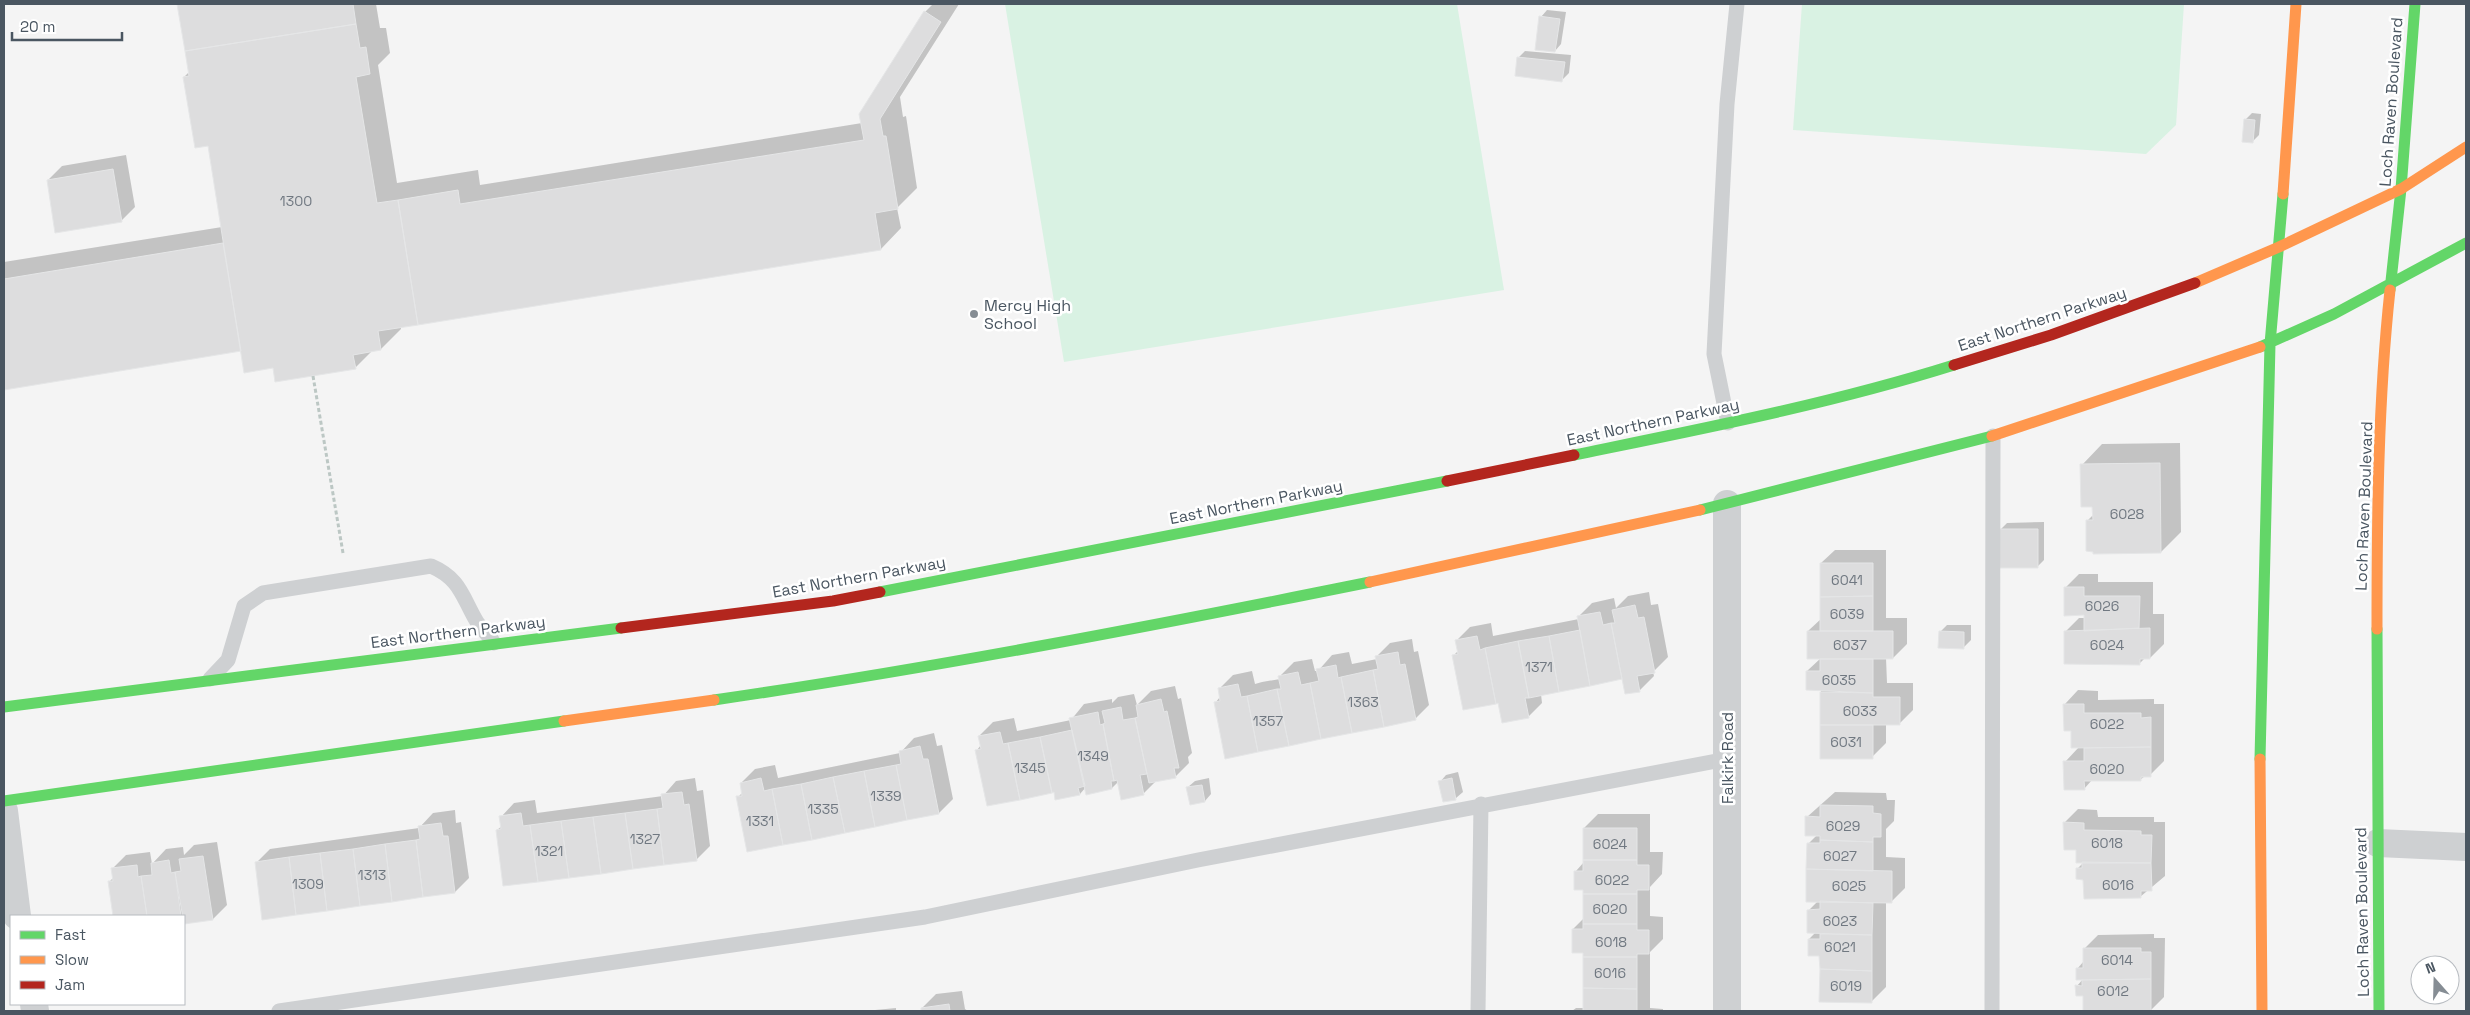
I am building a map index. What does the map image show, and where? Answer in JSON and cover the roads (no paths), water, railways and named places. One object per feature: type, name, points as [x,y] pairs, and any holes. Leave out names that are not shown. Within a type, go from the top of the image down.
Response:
[{"type":"main road","points":[[2262,1011],[2260,732],[2270,344],[2279,247],[2296,4]]},
{"type":"main road","name":"Loch Raven Boulevard","points":[[2379,1011],[2377,544],[2386,340],[2401,189],[2415,4]]},
{"type":"main road","name":"East Northern Parkway","points":[[4,707],[833,601],[1490,473],[1728,423],[1910,379],[2051,336],[2165,295],[2279,247],[2401,189],[2466,147]]},
{"type":"main road","points":[[4,801],[845,681],[1158,625],[1466,562],[1727,504],[1992,436],[2270,344],[2334,314],[2466,243]]},
{"type":"street","name":"Falkirk Road","points":[[1727,504],[1727,1011]]},
{"type":"street","points":[[4,811],[18,915]]},
{"type":"street","points":[[2378,843],[2466,846]]},
{"type":"lane","points":[[1728,423],[1714,354],[1727,104],[1737,4]]},
{"type":"lane","points":[[1992,436],[1992,1011]]},
{"type":"lane","points":[[208,680],[228,660],[244,606],[263,593],[431,566],[444,572],[462,589],[478,622],[494,644]]},
{"type":"lane","points":[[279,1011],[925,917],[1481,804],[1727,759]]},
{"type":"lane","points":[[1478,1011],[1481,804]]},
{"type":"place","name":"Mercy High School","points":[[974,314]]}]
